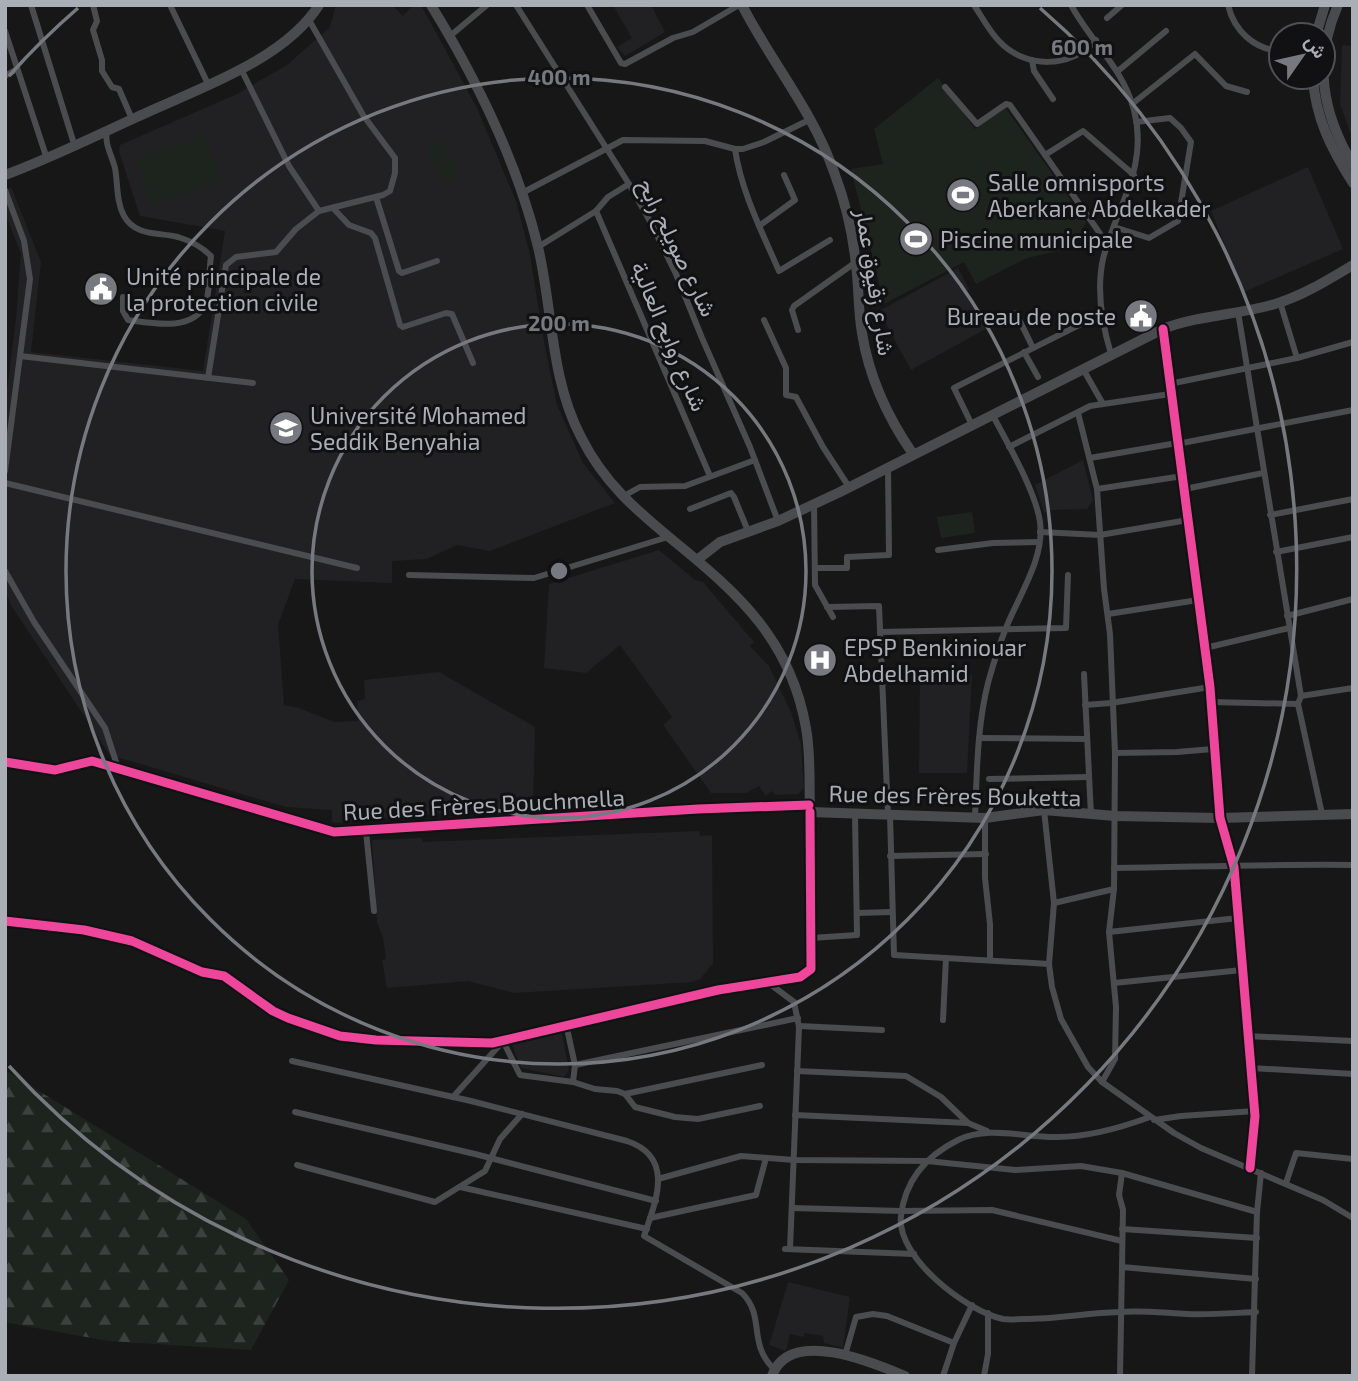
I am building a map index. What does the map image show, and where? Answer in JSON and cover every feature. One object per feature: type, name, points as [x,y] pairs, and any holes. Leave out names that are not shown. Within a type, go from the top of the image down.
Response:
[{"type":"main road","points":[[5,175],[75,147],[241,69],[291,36],[309,20],[319,5]]},
{"type":"main road","points":[[431,5],[483,99],[522,192],[538,247],[564,396],[573,423],[591,456],[622,497],[748,606],[765,628],[788,668],[800,699],[806,727],[809,809]]},
{"type":"main road","name":"شارع زقيوق عمار","points":[[740,5],[766,51],[787,78],[811,119],[835,172],[856,262],[861,332],[867,357],[876,387],[889,414],[914,454]]},
{"type":"main road","points":[[1314,91],[1322,128],[1353,183]]},
{"type":"main road","points":[[1326,91],[1336,134],[1353,164]]},
{"type":"main road","points":[[697,560],[720,542],[778,521],[849,487],[1163,329],[1189,320],[1280,302],[1353,265]]},
{"type":"main road","name":"Rue des Frères Bouketta","points":[[809,809],[855,814],[980,817],[1044,810],[1091,816],[1353,814]]},
{"type":"main road","points":[[773,1372],[788,1355],[798,1352],[845,1355],[905,1376]]},
{"type":"street","points":[[31,5],[75,147]]},
{"type":"street","points":[[93,5],[97,20],[93,30],[102,60],[102,71],[112,87],[119,89],[132,119]]},
{"type":"street","points":[[170,5],[209,86]]},
{"type":"street","points":[[450,36],[486,5]]},
{"type":"street","name":"شارع صويلح رابح","points":[[516,5],[629,184],[676,274],[778,521]]},
{"type":"street","points":[[587,5],[605,40],[621,63],[625,64],[673,38],[693,32],[740,5]]},
{"type":"street","points":[[974,5],[1001,43],[1016,55],[1032,60],[1052,62],[1069,59],[1089,48],[1096,40]]},
{"type":"street","points":[[1071,5],[1118,71],[1132,104],[1136,122],[1138,156],[1134,175],[1114,227],[1101,272],[1102,316],[1111,354]]},
{"type":"street","points":[[1107,18],[1122,5]]},
{"type":"street","points":[[1228,5],[1245,36],[1259,46],[1267,48]]},
{"type":"street","points":[[208,378],[226,265],[236,257],[276,252],[296,229],[319,211],[376,197],[390,191],[393,186],[395,158],[363,115],[309,20]]},
{"type":"street","points":[[5,31],[47,159]]},
{"type":"street","points":[[1118,71],[1166,31]]},
{"type":"street","points":[[1132,104],[1195,54],[1226,86],[1247,92]]},
{"type":"street","points":[[1032,60],[1034,71],[1053,99]]},
{"type":"street","points":[[5,76],[18,69]]},
{"type":"street","points":[[241,69],[289,166],[319,211]]},
{"type":"street","points":[[944,87],[977,124],[1006,104],[1010,105],[1108,245]]},
{"type":"street","points":[[1114,227],[1149,238],[1178,221],[1191,142],[1170,118],[1136,122]]},
{"type":"street","points":[[522,192],[627,139],[705,141],[735,149],[750,148],[811,119]]},
{"type":"street","points":[[107,131],[118,199],[125,219],[143,233],[176,236],[201,246],[211,256],[206,305],[194,317],[175,323],[156,324],[128,320],[123,312],[122,297]]},
{"type":"street","points":[[1045,155],[1083,131],[1134,175]]},
{"type":"street","points":[[735,149],[759,226],[779,271],[830,240]]},
{"type":"street","points":[[759,226],[795,200],[784,175]]},
{"type":"street","points":[[538,247],[596,211],[608,197],[629,184]]},
{"type":"street","points":[[5,190],[24,241],[29,271],[5,471]]},
{"type":"street","points":[[376,197],[399,271],[402,273],[437,261]]},
{"type":"street","points":[[333,208],[349,225],[371,233],[375,238],[400,325],[403,327],[446,313],[452,314],[472,363]]},
{"type":"street","name":"شارع روابح العالية","points":[[596,211],[710,476]]},
{"type":"street","points":[[798,330],[792,310],[794,306],[856,262]]},
{"type":"street","points":[[1280,302],[1297,358]]},
{"type":"street","points":[[1238,312],[1301,696],[1298,704],[1322,814]]},
{"type":"street","points":[[1016,313],[1033,348]]},
{"type":"street","points":[[972,425],[954,388],[1102,316]]},
{"type":"street","points":[[764,320],[786,368],[786,395],[796,397],[823,447],[849,487]]},
{"type":"street","points":[[1163,329],[1210,687],[1220,817],[1234,867],[1255,1111],[1250,1168]]},
{"type":"street","points":[[1169,384],[1297,358],[1353,342]]},
{"type":"street","points":[[1024,352],[1038,377]]},
{"type":"street","points":[[20,356],[253,383]]},
{"type":"street","points":[[1083,369],[1103,404]]},
{"type":"street","points":[[1009,447],[1090,406],[1170,394]]},
{"type":"street","points":[[1090,458],[1353,410]]},
{"type":"street","points":[[1078,413],[1097,489],[1108,614],[1115,753],[1114,889],[1109,932],[1116,1007],[1115,1059],[1102,1082]]},
{"type":"street","points":[[990,960],[986,854],[980,817],[979,738],[988,684],[1005,630],[1034,562],[1041,532],[1037,510],[992,414]]},
{"type":"street","points":[[622,497],[640,487],[685,486],[755,460]]},
{"type":"street","points":[[815,568],[847,568],[847,557],[890,555],[888,467]]},
{"type":"street","points":[[1185,488],[1263,473]]},
{"type":"street","points":[[1097,489],[1183,476]]},
{"type":"street","points":[[5,482],[357,568]]},
{"type":"street","points":[[690,509],[730,493],[734,496],[748,531]]},
{"type":"street","points":[[1270,514],[1353,499]]},
{"type":"street","points":[[814,503],[815,585],[833,617]]},
{"type":"street","points":[[1041,532],[1100,535],[1188,520]]},
{"type":"street","points":[[409,575],[534,578],[668,537]]},
{"type":"street","points":[[1276,552],[1353,537]]},
{"type":"street","points":[[939,550],[993,543],[1039,542]]},
{"type":"street","points":[[5,571],[34,622],[105,728],[118,768]]},
{"type":"street","points":[[880,632],[1066,628],[1068,575]]},
{"type":"street","points":[[1287,616],[1353,599]]},
{"type":"street","points":[[1108,614],[1198,600]]},
{"type":"street","points":[[827,607],[879,607],[894,955],[1049,964]]},
{"type":"street","points":[[1205,648],[1289,628]]},
{"type":"street","points":[[1084,674],[1091,816]]},
{"type":"street","points":[[1085,705],[1111,704],[1210,687]]},
{"type":"street","points":[[1301,696],[1353,688]]},
{"type":"street","points":[[1211,702],[1298,704]]},
{"type":"street","points":[[979,738],[1087,739]]},
{"type":"street","points":[[1115,753],[1177,752],[1213,748]]},
{"type":"street","name":"Rue des Frères Bouchmella","points":[[5,762],[55,769],[92,761],[334,832],[710,808],[809,809]]},
{"type":"street","points":[[989,779],[1089,777]]},
{"type":"street","points":[[5,921],[84,930],[132,942],[202,972],[224,976],[274,1011],[340,1036],[376,1040],[486,1043],[691,995],[800,976],[811,969],[809,809]]},
{"type":"street","points":[[1044,810],[1054,903],[1049,964],[1052,986],[1061,1019],[1081,1056],[1102,1082],[1152,1119],[1202,1148],[1323,1200],[1353,1218]]},
{"type":"street","points":[[811,938],[857,936],[855,814]]},
{"type":"street","points":[[366,831],[374,911]]},
{"type":"street","points":[[890,856],[986,854]]},
{"type":"street","points":[[1114,868],[1234,867],[1272,863],[1353,865]]},
{"type":"street","points":[[1054,903],[1114,889]]},
{"type":"street","points":[[857,913],[892,912]]},
{"type":"street","points":[[1109,932],[1238,918]]},
{"type":"street","points":[[943,1020],[946,958]]},
{"type":"street","points":[[1114,983],[1242,970]]},
{"type":"street","points":[[766,981],[794,1002],[798,1022],[792,1208],[788,1249],[914,1254]]},
{"type":"street","points":[[575,1065],[798,1022],[882,1030]]},
{"type":"street","points":[[566,1024],[575,1065],[573,1082]]},
{"type":"street","points":[[1248,1035],[1353,1041]]},
{"type":"street","points":[[505,1039],[506,1047],[520,1075],[573,1082],[625,1094],[762,1065]]},
{"type":"street","points":[[453,1097],[505,1039]]},
{"type":"street","points":[[292,1061],[522,1114],[636,1144],[646,1150],[655,1161],[658,1179],[656,1200],[644,1236],[742,1293],[751,1302],[757,1344],[773,1372]]},
{"type":"street","points":[[1251,1068],[1353,1074]]},
{"type":"street","points":[[797,1071],[906,1076],[941,1097],[968,1123],[992,1134]]},
{"type":"street","points":[[625,1094],[635,1107],[698,1119],[760,1106]]},
{"type":"street","points":[[1255,1111],[1152,1119],[1113,1130],[1058,1138],[972,1134],[927,1161],[911,1181],[902,1212],[901,1231],[914,1254],[933,1278],[972,1305],[1003,1319],[1041,1319],[1121,1311],[1190,1314],[1256,1312]]},
{"type":"street","points":[[295,1112],[656,1200]]},
{"type":"street","points":[[297,1165],[435,1202],[485,1171],[500,1139],[522,1114]]},
{"type":"street","points":[[795,1115],[968,1123]]},
{"type":"street","points":[[968,1123],[972,1134]]},
{"type":"street","points":[[1286,1183],[1296,1153],[1353,1159]]},
{"type":"street","points":[[658,1179],[741,1156],[794,1160],[927,1161],[1015,1170],[1080,1167],[1122,1173],[1257,1212]]},
{"type":"street","points":[[650,1218],[756,1195],[766,1158]]},
{"type":"street","points":[[1120,1376],[1122,1210],[1119,1195],[1122,1173]]},
{"type":"street","points":[[1252,1376],[1257,1212],[1261,1173]]},
{"type":"street","points":[[460,1187],[647,1229]]},
{"type":"street","points":[[792,1208],[902,1212],[992,1210],[1122,1241]]},
{"type":"street","points":[[1122,1229],[1257,1238]]},
{"type":"street","points":[[1122,1267],[1256,1279]]},
{"type":"street","points":[[943,1376],[954,1343],[972,1305]]},
{"type":"street","points":[[985,1376],[988,1313]]},
{"type":"street","points":[[845,1355],[856,1317],[873,1314],[887,1316],[954,1343]]},
{"type":"shaded area","name":"Université Mohamed Seddik Benyahia","points":[[338,5],[392,5],[403,16],[413,5],[421,5],[477,108],[516,201],[530,255],[557,405],[583,463],[615,503],[490,551],[457,545],[427,559],[392,561],[392,583],[295,579],[278,625],[284,705],[334,722],[358,721],[357,701],[365,699],[364,680],[439,672],[535,727],[533,805],[336,823],[332,822],[332,810],[286,807],[110,755],[12,607],[5,591],[5,405],[21,254],[5,213],[5,190],[11,187],[41,262],[31,352],[203,371],[225,231],[140,216],[119,152],[120,145],[235,95],[287,65],[330,27]]},
{"type":"shaded area","points":[[613,5],[651,5],[665,32],[625,56],[617,47],[632,38]]},
{"type":"shaded area","points":[[1342,45],[1353,46],[1353,140],[1340,104]]},
{"type":"shaded area","points":[[1308,167],[1343,249],[1244,292],[1211,211]]},
{"type":"shaded area","points":[[958,268],[969,289],[966,292],[986,329],[911,370],[879,311]]},
{"type":"shaded area","points":[[1083,460],[1093,500],[1087,509],[1051,510],[1044,513],[1035,485]]},
{"type":"shaded area","points":[[659,550],[695,580],[703,582],[754,642],[750,646],[769,666],[791,712],[801,744],[804,788],[798,794],[775,795],[772,791],[766,796],[759,786],[746,793],[711,793],[663,725],[672,717],[620,645],[586,673],[544,668],[549,584]]},
{"type":"shaded area","points":[[972,675],[967,773],[919,773],[920,676]]},
{"type":"shaded area","points":[[699,831],[700,836],[712,835],[713,964],[700,979],[692,982],[514,993],[468,981],[387,988],[382,960],[386,959],[383,938],[377,923],[372,840],[422,838],[423,842]]},
{"type":"shaded area","points":[[561,1029],[569,1070],[564,1077],[521,1068],[512,1045]]},
{"type":"shaded area","points":[[788,1282],[850,1297],[843,1348],[824,1343],[823,1336],[805,1333],[804,1337],[790,1334],[786,1351],[769,1345]]},
{"type":"green space","name":"Salle omnisports Aberkane Abdelkader","points":[[938,78],[975,129],[1005,107],[1086,222],[1075,247],[1027,258],[976,284],[964,262],[884,304],[851,169],[883,164],[874,129]]},
{"type":"green space","points":[[204,135],[221,180],[152,206],[135,160]]},
{"type":"green space","points":[[442,139],[459,176],[444,184],[426,146]]},
{"type":"green space","points":[[972,512],[975,533],[941,538],[937,517]]},
{"type":"green space","points":[[5,1070],[246,1219],[289,1280],[251,1350],[108,1341],[9,1323],[5,1319]]},
{"type":"cycle path","points":[[1163,329],[1210,687],[1220,818],[1234,867],[1255,1116],[1250,1168]]},
{"type":"cycle path","points":[[5,762],[55,770],[92,761],[334,832],[698,809],[809,805]]},
{"type":"cycle path","points":[[5,921],[84,930],[132,941],[202,972],[224,976],[273,1011],[340,1036],[376,1040],[492,1043],[718,990],[800,977],[811,969],[810,812]]},
{"type":"place","name":"Salle omnisports Aberkane Abdelkader","points":[[963,195]]},
{"type":"place","name":"Piscine municipale","points":[[916,239]]},
{"type":"place","name":"Unité principale de la protection civile","points":[[101,289]]},
{"type":"place","name":"Bureau de poste","points":[[1141,316]]},
{"type":"place","name":"Université Mohamed Seddik Benyahia","points":[[286,428]]},
{"type":"place","name":"EPSP Benkiniouar Abdelhamid","points":[[820,660]]}]
